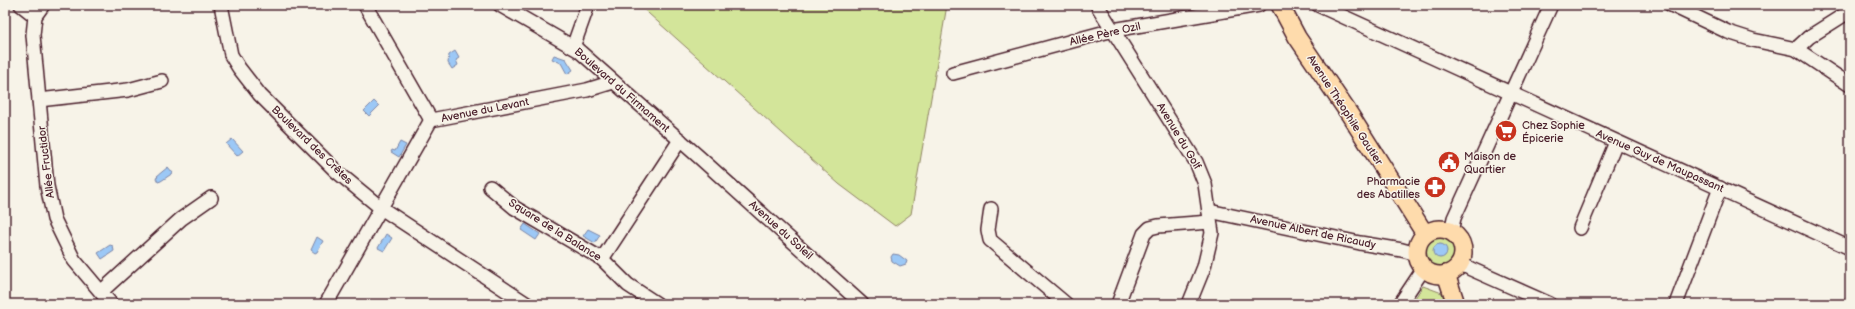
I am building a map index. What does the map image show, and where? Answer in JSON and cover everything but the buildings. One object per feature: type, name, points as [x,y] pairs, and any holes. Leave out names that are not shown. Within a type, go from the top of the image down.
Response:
[{"type":"main road","points":[[1272,5],[1279,5]]},
{"type":"main road","name":"Avenue Théophile Gautier","points":[[1279,5],[1297,37],[1350,115],[1426,234]]},
{"type":"main road","points":[[1437,229],[1445,229],[1451,232],[1458,237],[1462,245],[1463,253],[1460,263],[1456,268],[1446,274],[1436,274],[1420,261],[1417,248],[1421,238],[1426,234],[1437,229]]},
{"type":"main road","points":[[1446,274],[1456,304]]},
{"type":"street","points":[[22,5],[35,16],[43,5]]},
{"type":"street","name":"Boulevard des Crêtes","points":[[221,5],[231,55],[238,68],[260,95],[336,171],[381,208],[527,304]]},
{"type":"street","points":[[365,5],[431,120]]},
{"type":"street","name":"Boulevard du Firmament","points":[[500,5],[573,47],[699,157]]},
{"type":"street","points":[[573,47],[588,5]]},
{"type":"street","name":"Avenue du Golf","points":[[1097,5],[1196,162],[1205,184],[1212,234],[1204,267],[1189,304]]},
{"type":"street","name":"Allée Père Ozil","points":[[953,73],[1113,30],[1259,5]]},
{"type":"street","name":"Avenue Guy de Maupassant","points":[[1318,5],[1850,248]]},
{"type":"street","points":[[1451,232],[1454,218],[1551,5]]},
{"type":"street","points":[[1671,5],[1728,32],[1753,40],[1796,49],[1850,85]]},
{"type":"street","points":[[1796,49],[1809,37],[1850,11]]},
{"type":"street","name":"Allée Fructidor","points":[[35,16],[33,35],[47,186],[54,219],[74,260],[102,291],[111,304]]},
{"type":"street","points":[[39,100],[128,90],[162,81]]},
{"type":"street","name":"Avenue du Levant","points":[[326,304],[431,120],[587,90],[613,82]]},
{"type":"street","points":[[602,259],[680,140]]},
{"type":"street","points":[[1580,228],[1616,142]]},
{"type":"street","name":"Avenue du Soleil","points":[[699,157],[862,304]]},
{"type":"street","name":"Square de la Balance","points":[[490,186],[515,208],[602,259],[628,285],[657,304]]},
{"type":"street","points":[[1676,304],[1720,188]]},
{"type":"street","points":[[102,291],[181,219],[211,198]]},
{"type":"street","points":[[991,209],[988,230],[990,240],[1066,304]]},
{"type":"street","name":"Avenue Albert de Ricaudy","points":[[1118,304],[1144,234],[1150,228],[1209,216],[1402,250],[1420,261]]},
{"type":"street","points":[[1400,304],[1420,261]]},
{"type":"street","points":[[1460,263],[1550,304]]},
{"type":"green space","points":[[639,5],[947,5],[911,214],[895,226],[839,184]]},
{"type":"green space","points":[[1440,235],[1451,240],[1456,251],[1451,262],[1440,267],[1429,262],[1424,251],[1429,240]]},
{"type":"green space","points":[[1423,286],[1442,293],[1446,304],[1411,304]]},
{"type":"water","points":[[455,51],[459,58],[456,60],[458,65],[452,69],[448,63],[449,55]]},
{"type":"water","points":[[554,55],[566,59],[573,70],[567,74],[561,63],[552,59]]},
{"type":"water","points":[[374,101],[379,106],[369,116],[364,111]]},
{"type":"water","points":[[232,139],[243,151],[237,156],[226,144]]},
{"type":"water","points":[[400,142],[406,145],[399,157],[391,152],[392,150],[395,151]]},
{"type":"water","points":[[168,167],[173,173],[158,182],[156,178],[158,177],[157,176]]},
{"type":"water","points":[[525,224],[540,234],[536,240],[521,230]]},
{"type":"water","points":[[588,229],[600,235],[595,243],[583,236]]},
{"type":"water","points":[[386,234],[392,238],[384,251],[378,248]]},
{"type":"water","points":[[317,237],[323,241],[315,253],[311,250]]},
{"type":"water","points":[[1440,244],[1445,246],[1447,251],[1445,256],[1440,258],[1435,256],[1433,251],[1435,246]]},
{"type":"water","points":[[110,245],[113,246],[114,251],[102,259],[98,253]]},
{"type":"water","points":[[893,254],[899,255],[907,261],[906,264],[900,266],[892,261],[891,257]]},
{"type":"place","name":"Chez Sophie Épicerie","points":[[1506,131]]},
{"type":"place","name":"Maison de Quartier","points":[[1449,162]]},
{"type":"place","name":"Pharmacie des Abatilles","points":[[1435,187]]}]
